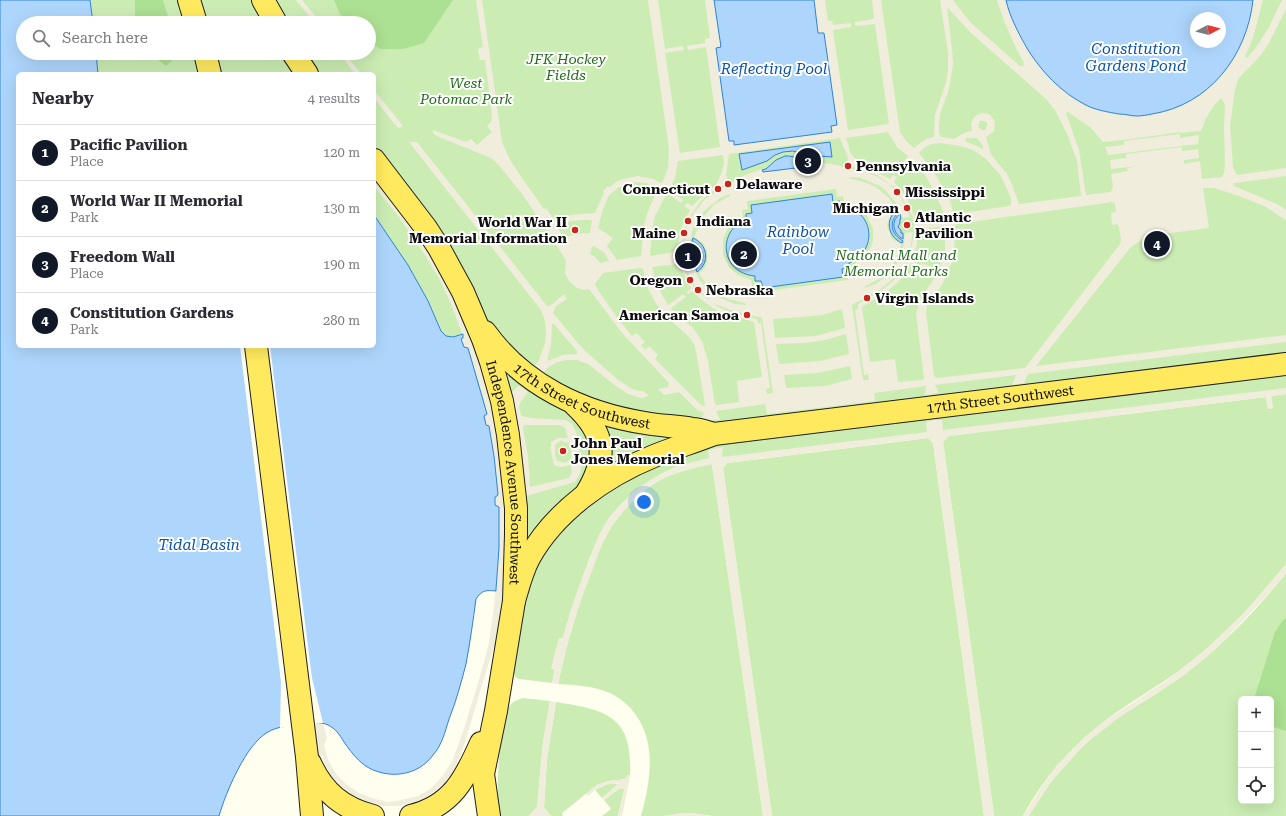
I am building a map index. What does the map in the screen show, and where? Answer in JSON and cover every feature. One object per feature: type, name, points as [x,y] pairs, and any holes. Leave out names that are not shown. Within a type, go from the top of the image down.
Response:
[{"type":"main road","points":[[189,0],[194,16]]},
{"type":"main road","points":[[263,0],[272,16]]},
{"type":"main road","points":[[207,60],[210,72]]},
{"type":"main road","points":[[298,60],[306,72]]},
{"type":"main road","name":"Independence Avenue Southwest","points":[[376,164],[412,208],[440,248],[463,292],[485,345],[497,385],[511,453],[516,521],[514,601],[496,711],[483,774],[489,816]]},
{"type":"main road","name":"17th Street Southwest","points":[[474,317],[497,348],[520,370],[547,389],[572,402],[602,414],[623,419],[694,429],[714,434]]},
{"type":"main road","points":[[256,348],[307,757],[312,816]]},
{"type":"main road","name":"17th Street Southwest","points":[[514,601],[529,559],[538,544],[559,518],[586,494],[617,474],[653,456],[696,442],[714,434],[1286,364]]},
{"type":"main road","points":[[572,402],[586,415],[592,424],[599,442],[601,453],[600,463],[594,482],[586,494]]},
{"type":"main road","points":[[411,816],[439,805],[448,798],[457,787],[470,768],[496,711]]},
{"type":"main road","points":[[307,757],[319,781],[326,790],[342,804],[351,809],[373,816]]},
{"type":"main road","points":[[476,816],[483,774]]},
{"type":"green space","points":[[90,0],[1286,0],[1286,391],[678,466],[668,470],[632,494],[610,517],[604,527],[598,538],[582,580],[563,638],[559,638],[552,669],[555,669],[552,683],[519,679],[515,676],[513,669],[524,600],[453,337],[446,336],[441,331],[428,301],[408,265],[376,218],[376,72],[98,72],[97,60],[376,60],[376,16],[92,16]]},
{"type":"green space","points":[[135,0],[163,0],[168,16],[135,16]]},
{"type":"green space","points":[[334,0],[453,0],[424,43],[403,49],[380,49],[376,46],[376,16],[342,16]]},
{"type":"green space","points":[[158,60],[173,60],[166,66]]},
{"type":"green space","points":[[1286,394],[1286,564],[1251,606],[1212,644],[1174,674],[1106,720],[1070,752],[1049,776],[1023,816],[994,816],[943,442],[948,436],[1266,397],[1268,409],[1273,408],[1271,396]]},
{"type":"green space","points":[[928,438],[933,443],[984,816],[772,816],[723,468],[727,463]]},
{"type":"green space","points":[[712,464],[763,816],[712,816],[691,813],[664,816],[641,816],[647,791],[650,764],[647,739],[643,727],[630,708],[610,693],[591,687],[558,684],[561,669],[582,596],[601,546],[616,520],[635,499],[652,485],[666,477]]},
{"type":"green space","points":[[1286,573],[1286,816],[1029,816],[1046,788],[1056,775],[1090,740],[1116,719],[1182,676],[1224,641],[1250,615]]},
{"type":"green space","points":[[1286,618],[1286,731],[1274,727],[1274,696],[1255,696],[1275,632],[1282,621]]},
{"type":"green space","points":[[523,698],[550,701],[543,743],[537,807],[529,816],[500,816],[498,772],[504,720],[511,704]]},
{"type":"green space","points":[[556,702],[590,708],[613,719],[621,728],[627,740],[630,755],[630,775],[628,775],[626,779],[609,781],[597,785],[562,813],[563,816],[551,816],[544,807],[547,758]]},
{"type":"green space","points":[[610,783],[618,784],[602,798],[595,790]]},
{"type":"green space","points":[[620,788],[624,789],[624,791],[618,816],[602,816],[611,809],[604,800]]},
{"type":"shaded area","points":[[296,0],[302,0],[315,16],[309,16]]},
{"type":"shaded area","points":[[476,0],[482,0],[502,142],[510,160],[544,209],[546,208],[553,218],[551,220],[554,221],[571,215],[595,213],[604,193],[603,191],[608,186],[610,187],[623,179],[638,176],[653,179],[661,183],[663,181],[668,168],[669,149],[648,0],[658,0],[665,49],[683,46],[684,50],[665,53],[680,153],[720,147],[706,47],[688,50],[687,46],[705,43],[705,39],[710,38],[705,0],[714,0],[721,48],[716,49],[729,141],[734,140],[734,145],[832,132],[831,126],[837,125],[824,33],[818,33],[814,0],[825,0],[828,21],[832,21],[833,25],[851,23],[851,27],[833,30],[848,130],[889,124],[875,24],[855,26],[855,22],[874,19],[872,0],[881,0],[900,132],[907,142],[914,148],[926,139],[934,137],[935,115],[946,83],[948,71],[948,52],[940,0],[953,0],[970,22],[1020,66],[1023,66],[1024,63],[1004,21],[997,0],[1006,0],[1007,7],[1020,35],[1036,61],[1048,76],[1070,95],[1085,105],[1195,99],[1206,91],[1226,70],[1246,31],[1253,0],[1263,0],[1253,38],[1245,57],[1247,58],[1255,49],[1268,29],[1282,0],[1286,0],[1286,9],[1269,43],[1261,55],[1238,79],[1235,89],[1230,126],[1233,167],[1237,175],[1286,168],[1286,176],[1235,183],[1233,184],[1234,186],[1277,204],[1286,210],[1286,220],[1264,206],[1239,196],[1214,188],[1203,188],[1209,228],[1148,236],[1130,248],[1036,366],[1286,335],[1286,342],[1028,374],[1024,383],[1012,385],[1016,375],[935,385],[939,393],[925,395],[926,386],[874,393],[875,401],[767,414],[765,404],[716,411],[720,420],[701,420],[704,413],[697,410],[679,392],[664,395],[658,389],[668,387],[669,383],[622,333],[589,289],[584,290],[577,288],[569,281],[565,273],[566,261],[553,239],[522,194],[498,164],[491,158],[433,133],[433,130],[466,142],[471,139],[477,145],[492,132],[487,126],[491,122],[492,115],[485,60],[480,60],[478,49],[483,47]],"holes":[[[947,7],[971,33],[1046,99],[1055,110],[1068,136],[1077,161],[1081,196],[1019,204],[1007,174],[992,156],[990,151],[986,137],[994,131],[995,125],[994,120],[989,114],[982,113],[975,116],[971,123],[972,131],[966,132],[954,139],[941,137],[939,132],[940,114],[949,89],[953,64]],[[1221,98],[1225,104],[1225,165],[1222,177],[1202,179],[1200,161],[1184,164],[1184,160],[1199,158],[1198,149],[1182,151],[1182,147],[1126,154],[1126,158],[1110,160],[1111,169],[1138,166],[1127,168],[1128,171],[1111,174],[1113,186],[1111,192],[1086,195],[1079,150],[1066,113],[1068,112],[1090,127],[1103,142],[1201,131],[1206,118]],[[980,121],[985,121],[987,123],[985,130],[978,127]],[[888,132],[897,147],[908,156],[896,172],[899,174],[911,159],[925,175],[934,190],[944,214],[915,218],[907,198],[894,182],[897,177],[893,175],[890,179],[859,163],[851,154],[846,138]],[[840,138],[848,158],[847,165],[877,175],[887,182],[897,190],[913,217],[915,231],[909,257],[900,273],[882,290],[858,304],[858,309],[855,310],[864,375],[868,374],[869,380],[863,380],[852,305],[881,289],[897,275],[906,262],[909,254],[913,232],[905,233],[903,250],[892,271],[876,284],[865,288],[865,286],[881,278],[888,272],[900,249],[901,244],[892,239],[887,226],[889,218],[896,209],[889,198],[876,187],[849,178],[861,178],[880,186],[896,203],[903,218],[910,217],[901,198],[889,184],[876,176],[832,164],[813,162],[812,165],[763,172],[761,169],[743,176],[714,193],[704,200],[691,217],[685,232],[683,250],[690,249],[692,232],[695,224],[704,211],[720,198],[730,194],[730,196],[715,204],[702,218],[694,237],[703,243],[707,252],[707,262],[703,270],[699,273],[712,290],[728,299],[745,303],[746,305],[735,304],[715,296],[699,279],[692,263],[685,264],[691,280],[713,303],[698,291],[690,281],[682,264],[680,251],[682,250],[684,232],[690,216],[701,201],[713,191],[729,182],[726,175],[729,154]],[[966,138],[977,138],[983,146],[983,149],[967,142],[965,140]],[[940,143],[961,146],[973,150],[985,158],[1001,176],[1011,198],[1011,205],[956,214],[953,213],[951,203],[937,177],[919,153],[925,147]],[[723,155],[724,163],[722,172],[716,185],[692,206],[687,203],[684,206],[690,210],[681,228],[678,246],[675,247],[675,252],[650,256],[652,230],[655,216],[667,193],[681,203],[683,200],[669,190],[675,178],[678,161]],[[632,182],[646,183],[658,189],[648,211],[644,225],[641,256],[617,260],[607,246],[613,238],[598,228],[603,209],[609,195],[619,187]],[[836,189],[837,197],[843,196],[844,202],[854,205],[863,211],[867,216],[873,228],[873,241],[864,258],[853,265],[854,271],[848,272],[848,280],[760,292],[759,285],[752,286],[751,280],[738,275],[729,267],[723,255],[723,239],[729,226],[743,216],[742,210],[748,209],[747,201]],[[1112,202],[1115,203],[1116,212],[1111,213],[1112,225],[1117,224],[1119,227],[1121,240],[1120,244],[1025,368],[935,377],[926,313],[927,305],[942,285],[951,265],[954,251],[955,226],[957,224]],[[592,220],[590,233],[575,234],[564,238],[557,227],[571,221]],[[945,226],[945,250],[939,270],[921,263],[920,266],[937,274],[920,300],[916,314],[924,378],[922,380],[898,382],[895,359],[870,362],[862,307],[896,284],[911,263],[916,265],[917,261],[913,259],[917,243],[917,230]],[[594,246],[605,253],[609,261],[600,263],[590,254],[592,247]],[[677,264],[678,269],[681,269],[691,288],[687,292],[688,294],[693,291],[700,299],[716,310],[754,322],[762,377],[737,381],[739,402],[715,404],[708,361],[702,341],[693,328],[678,316],[671,308],[686,297],[683,294],[668,305],[656,284],[652,267]],[[640,268],[643,269],[647,286],[655,302],[667,317],[690,338],[695,346],[704,406],[701,405],[655,359],[658,355],[649,346],[646,350],[641,345],[645,342],[637,333],[632,336],[616,316],[595,284],[603,273]],[[713,303],[730,310],[762,318],[773,393],[767,394],[766,389],[770,388],[761,323],[758,323],[757,319],[730,312]],[[842,309],[845,328],[816,336],[775,338],[773,319],[822,315]],[[846,334],[849,354],[820,361],[779,364],[776,344],[805,343],[825,340]],[[850,366],[852,379],[825,386],[786,388],[784,375],[818,373]]]},
{"type":"shaded area","points":[[344,60],[350,60],[359,72],[353,72]]},
{"type":"shaded area","points":[[376,92],[403,126],[398,128],[376,100]]},
{"type":"shaded area","points":[[1180,134],[1180,138],[1199,135],[1198,144],[1108,155],[1105,147],[1124,145],[1124,141]]},
{"type":"shaded area","points":[[409,142],[417,142],[547,306],[550,306],[564,294],[567,299],[556,306],[553,313],[582,348],[618,380],[632,389],[643,391],[649,396],[641,398],[628,394],[588,364],[577,360],[557,362],[547,368],[541,376],[532,369],[539,360],[545,343],[545,321],[541,310]],"holes":[[[552,324],[554,324],[577,351],[577,354],[563,355],[547,361],[551,345]]]},
{"type":"shaded area","points":[[376,180],[404,215],[428,251],[442,274],[463,316],[479,359],[493,410],[500,452],[506,516],[502,611],[496,645],[494,646],[464,745],[455,769],[448,780],[422,800],[398,806],[384,806],[370,804],[352,795],[350,799],[345,795],[347,792],[332,777],[325,764],[323,756],[316,754],[312,724],[323,723],[327,738],[324,745],[328,760],[336,774],[347,785],[359,793],[388,802],[418,796],[430,789],[441,778],[452,762],[481,673],[489,643],[499,548],[497,507],[495,505],[497,484],[492,441],[484,416],[487,413],[484,400],[468,348],[464,347],[461,339],[463,336],[440,280],[399,217],[376,188]]},
{"type":"shaded area","points":[[519,386],[528,392],[520,403],[519,407],[522,416],[530,418],[565,420],[572,424],[577,435],[581,467],[580,474],[575,482],[526,496],[522,451],[510,393]],"holes":[[[560,425],[565,428],[568,438],[558,438],[551,442],[550,447],[554,465],[561,467],[571,465],[572,472],[569,478],[530,487],[528,457],[523,428],[523,426]],[[560,441],[569,443],[571,447],[571,459],[565,463],[557,461],[555,457],[555,445]]]},
{"type":"shaded area","points":[[1286,388],[1286,394],[1271,396],[1273,408],[1271,409],[1268,409],[1266,397],[949,436],[943,442],[994,816],[984,816],[933,443],[928,438],[727,463],[723,468],[772,816],[763,816],[712,464],[671,475],[653,484],[636,498],[611,527],[601,547],[580,602],[558,684],[552,683],[555,670],[551,668],[559,638],[563,638],[581,581],[600,533],[610,517],[634,491],[652,479],[678,466],[709,458],[708,450],[723,447],[722,457],[927,432],[926,422],[934,420],[942,420],[943,430]]},
{"type":"shaded area","points":[[1286,564],[1286,573],[1275,587],[1216,649],[1183,676],[1117,719],[1084,745],[1051,782],[1029,816],[1023,816],[1057,765],[1086,736],[1106,720],[1166,681],[1204,651],[1243,614]]},
{"type":"shaded area","points":[[550,701],[556,702],[547,758],[544,807],[551,816],[529,816],[537,807],[543,743]]},
{"type":"shaded area","points":[[628,775],[630,775],[622,816],[618,816],[624,789],[618,789],[604,800],[602,798],[618,784],[617,783],[605,785],[595,790],[588,796],[586,794],[597,785],[614,780],[624,780]]},
{"type":"shaded area","points":[[680,813],[691,813],[712,816],[664,816]]},
{"type":"water","name":"Tidal Basin","points":[[0,0],[90,0],[92,16],[16,16],[16,60],[97,60],[98,72],[16,72],[16,348],[376,348],[376,218],[408,265],[428,301],[441,331],[446,336],[453,337],[463,334],[463,338],[461,339],[464,347],[468,348],[487,414],[484,416],[486,425],[489,426],[494,456],[498,494],[495,497],[495,505],[499,507],[499,548],[496,591],[484,591],[476,599],[466,664],[445,733],[441,743],[428,761],[416,769],[402,774],[387,774],[373,770],[363,764],[355,756],[333,728],[325,724],[318,723],[276,729],[268,732],[260,738],[252,747],[238,770],[219,816],[0,816]]},
{"type":"water","name":"Reflecting Pool","points":[[714,0],[814,0],[818,33],[824,33],[837,125],[831,126],[832,132],[734,145],[734,141],[729,141],[716,48],[721,47]]},
{"type":"water","name":"Constitution Gardens Pond","points":[[1006,0],[1253,0],[1249,21],[1243,40],[1222,75],[1207,89],[1191,100],[1172,109],[1139,116],[1119,114],[1092,108],[1068,94],[1039,66],[1028,50],[1010,13]]},
{"type":"water","points":[[830,142],[832,157],[805,155],[793,151],[783,152],[775,155],[767,161],[742,170],[739,154]]},
{"type":"water","points":[[785,156],[793,157],[805,163],[812,164],[812,166],[763,172],[762,170],[766,169],[776,160]]},
{"type":"water","name":"Rainbow Pool","points":[[832,194],[833,202],[840,201],[841,206],[852,209],[860,214],[866,222],[869,231],[865,249],[859,257],[849,263],[849,268],[842,269],[843,277],[763,288],[761,281],[755,281],[755,276],[744,273],[735,268],[729,260],[726,251],[730,233],[736,225],[746,219],[746,214],[752,213],[751,205]]},
{"type":"water","points":[[898,209],[899,212],[893,220],[892,228],[896,235],[903,241],[902,243],[894,237],[889,223],[894,213]]},
{"type":"water","points":[[900,214],[901,219],[898,227],[901,230],[901,233],[903,233],[903,239],[897,234],[894,227],[895,220]]},
{"type":"water","points":[[693,238],[702,244],[706,254],[704,263],[697,272],[696,269],[702,262],[703,254],[699,247],[692,241]]},
{"type":"water","points":[[692,243],[700,251],[702,258],[701,262],[695,268],[694,263],[696,263],[695,259],[698,255],[694,252],[694,249],[692,249]]},
{"type":"pier","points":[[240,348],[270,348],[312,678],[323,723],[280,728],[281,682]]},
{"type":"place","name":"Freedom Wall","points":[[808,161]]},
{"type":"place","name":"Pennsylvania","points":[[848,166]]},
{"type":"place","name":"Delaware","points":[[728,184]]},
{"type":"place","name":"Connecticut","points":[[718,189]]},
{"type":"place","name":"Mississippi","points":[[897,192]]},
{"type":"place","name":"Michigan","points":[[907,208]]},
{"type":"place","name":"Indiana","points":[[688,221]]},
{"type":"place","name":"Atlantic Pavilion","points":[[907,225]]},
{"type":"place","name":"World War II Memorial Information","points":[[575,230]]},
{"type":"place","name":"Maine","points":[[684,233]]},
{"type":"place","name":"Constitution Gardens","points":[[1157,244]]},
{"type":"place","name":"World War II Memorial","points":[[744,254]]},
{"type":"place","name":"Pacific Pavilion","points":[[688,256]]},
{"type":"place","name":"Oregon","points":[[690,280]]},
{"type":"place","name":"Nebraska","points":[[698,290]]},
{"type":"place","name":"Virgin Islands","points":[[867,298]]},
{"type":"place","name":"American Samoa","points":[[747,315]]},
{"type":"place","name":"John Paul Jones Memorial","points":[[563,451]]},
{"type":"park label","name":"JFK Hockey Fields","points":[[566,68]]},
{"type":"park label","name":"West Potomac Park","points":[[466,92]]},
{"type":"park label","name":"National Mall and Memorial Parks","points":[[896,264]]}]
